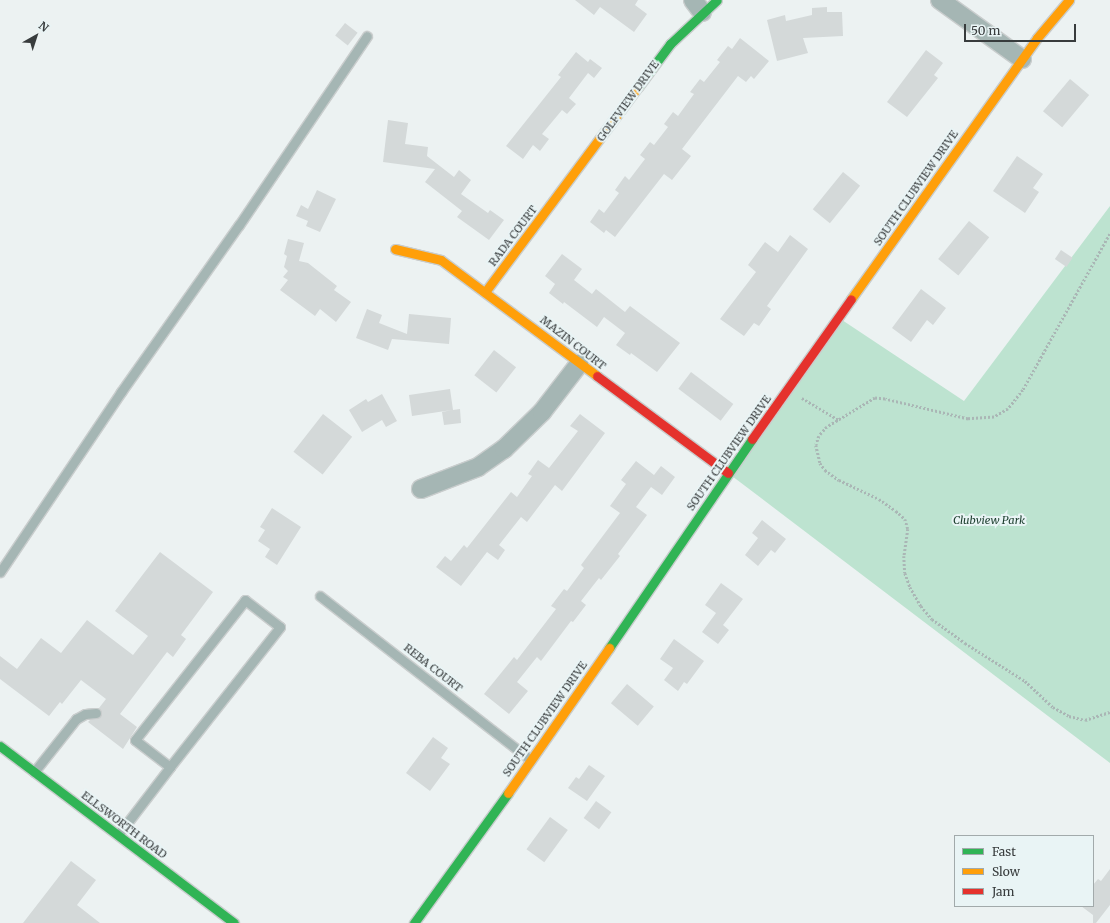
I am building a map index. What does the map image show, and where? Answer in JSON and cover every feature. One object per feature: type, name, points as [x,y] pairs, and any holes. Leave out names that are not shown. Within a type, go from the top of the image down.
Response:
[{"type":"street","name":"GOLFVIEW DRIVE","points":[[559,194],[697,6],[717,0]]},
{"type":"street","points":[[940,0],[1022,59]]},
{"type":"street","name":"SOUTH CLUBVIEW DRIVE","points":[[414,923],[531,760],[788,388],[1022,59],[1069,0]]},
{"type":"street","name":"RADA COURT","points":[[486,292],[559,194]]},
{"type":"street","name":"MAZIN COURT","points":[[395,249],[441,260],[486,292],[579,364],[728,473]]},
{"type":"street","points":[[421,489],[478,467],[504,449],[542,412],[579,364]]},
{"type":"street","name":"ELLSWORTH ROAD","points":[[0,746],[234,923]]},
{"type":"lane","points":[[0,572],[121,392],[239,225],[367,36]]},
{"type":"lane","name":"REBA COURT","points":[[320,596],[531,760]]},
{"type":"lane","points":[[118,835],[280,627],[245,600],[135,740],[170,767]]},
{"type":"lane","points":[[34,772],[76,718],[85,714],[96,713]]},
{"type":"path","points":[[1110,234],[1023,390],[1008,409],[994,417],[968,419],[885,398],[875,398],[827,427],[819,436],[816,445],[820,462],[825,470],[839,480],[879,499],[905,519],[908,529],[904,556],[906,573],[910,587],[921,606],[932,619],[965,643],[1025,681],[1053,707],[1068,716],[1085,720],[1110,712]]},
{"type":"path","points":[[788,388],[839,420]]},
{"type":"green space","name":"Clubview Park","points":[[1110,206],[1110,763],[728,473],[839,318],[964,401]]},
{"type":"building","points":[[575,0],[638,0],[635,5],[647,14],[634,32],[600,7],[594,15]]},
{"type":"building","points":[[827,7],[827,12],[842,12],[843,36],[803,38],[808,53],[777,61],[767,20],[785,15],[786,21],[812,15],[812,8]]},
{"type":"building","points":[[345,23],[358,33],[348,45],[335,36]]},
{"type":"building","points":[[740,38],[769,61],[754,79],[751,76],[746,82],[738,76],[682,149],[691,156],[672,180],[664,174],[615,237],[606,230],[604,233],[590,222],[599,209],[604,213],[619,193],[615,190],[625,176],[629,180],[645,159],[640,155],[650,142],[654,145],[668,127],[664,124],[673,112],[678,116],[694,94],[690,92],[700,79],[704,82],[720,62],[717,60],[728,46],[732,49]]},
{"type":"building","points":[[926,50],[943,63],[934,75],[938,78],[907,117],[887,102]]},
{"type":"building","points":[[576,52],[588,62],[590,59],[602,68],[594,78],[588,73],[569,98],[576,104],[567,114],[562,110],[542,134],[549,139],[540,151],[533,145],[523,159],[506,146],[561,77],[558,75]]},
{"type":"building","points":[[1070,79],[1089,95],[1062,127],[1043,111]]},
{"type":"building","points":[[388,120],[408,123],[405,144],[428,147],[427,156],[454,177],[459,170],[471,180],[461,194],[488,213],[490,210],[504,220],[489,240],[457,217],[462,211],[425,182],[435,169],[383,162]]},
{"type":"building","points":[[1017,156],[1043,174],[1033,188],[1039,192],[1025,213],[993,191]]},
{"type":"building","points":[[843,172],[860,186],[830,223],[813,209]]},
{"type":"building","points":[[317,190],[336,199],[320,232],[306,226],[308,221],[296,216],[301,205],[308,209]]},
{"type":"building","points":[[969,221],[989,237],[958,275],[938,259]]},
{"type":"building","points":[[790,235],[808,249],[767,306],[771,309],[759,326],[754,323],[744,336],[720,319],[756,272],[748,265],[765,242],[778,252]]},
{"type":"building","points":[[288,239],[304,243],[299,261],[308,263],[337,286],[334,290],[351,302],[336,322],[320,309],[315,316],[280,290],[288,280],[283,277],[288,271],[284,267],[287,256],[284,254]]},
{"type":"building","points":[[1061,250],[1073,258],[1066,267],[1055,259]]},
{"type":"building","points":[[562,254],[582,269],[574,280],[592,294],[596,289],[625,312],[630,306],[680,343],[657,372],[631,353],[630,355],[616,345],[625,333],[604,317],[597,327],[564,302],[563,304],[549,293],[555,284],[545,276]]},
{"type":"building","points":[[921,289],[946,308],[933,325],[927,320],[911,342],[892,328]]},
{"type":"building","points":[[367,309],[382,315],[379,323],[407,334],[409,314],[451,318],[449,344],[392,339],[388,350],[356,338]]},
{"type":"building","points":[[494,350],[516,367],[496,392],[474,375]]},
{"type":"building","points":[[691,372],[733,404],[721,421],[678,389]]},
{"type":"building","points":[[450,389],[453,410],[460,409],[461,423],[444,425],[442,412],[452,410],[412,416],[409,395]]},
{"type":"building","points":[[382,394],[397,421],[386,427],[382,420],[362,432],[349,410],[366,399],[368,402]]},
{"type":"building","points":[[323,414],[352,437],[323,475],[293,452]]},
{"type":"building","points":[[580,414],[605,433],[562,491],[555,485],[527,522],[521,517],[499,545],[505,550],[498,560],[487,552],[461,586],[436,567],[445,556],[451,561],[464,545],[467,548],[511,492],[517,497],[532,476],[528,474],[538,460],[549,468],[578,431],[570,426]]},
{"type":"building","points":[[636,461],[654,475],[661,466],[675,477],[662,495],[651,487],[636,507],[647,515],[618,554],[620,556],[601,580],[599,578],[581,601],[586,605],[573,622],[571,621],[541,661],[537,657],[517,682],[528,691],[509,714],[484,694],[514,657],[517,660],[556,609],[551,606],[564,589],[567,591],[584,568],[581,565],[620,513],[610,506],[626,484],[621,480]]},
{"type":"building","points":[[272,508],[301,527],[277,565],[265,557],[270,549],[258,541],[265,530],[260,527]]},
{"type":"building","points":[[762,520],[786,539],[775,553],[771,550],[758,566],[745,555],[758,538],[752,533]]},
{"type":"building","points":[[160,552],[213,592],[181,635],[186,639],[173,657],[167,652],[120,714],[137,727],[123,749],[88,722],[101,716],[102,712],[99,708],[106,699],[81,680],[62,704],[60,702],[49,716],[0,679],[0,656],[17,669],[41,638],[61,653],[87,620],[133,655],[148,636],[115,611]]},
{"type":"building","points":[[721,583],[743,599],[723,625],[729,630],[718,644],[702,632],[716,613],[705,605]]},
{"type":"building","points":[[674,639],[704,661],[687,684],[684,682],[678,691],[664,680],[673,668],[660,659]]},
{"type":"building","points":[[627,684],[654,706],[638,726],[611,703]]},
{"type":"building","points":[[433,737],[448,748],[441,758],[450,764],[430,791],[406,773]]},
{"type":"building","points":[[589,765],[605,776],[587,801],[568,788],[576,777],[579,779]]},
{"type":"building","points":[[596,801],[611,812],[599,829],[584,818]]},
{"type":"building","points":[[550,817],[568,830],[544,862],[526,849]]},
{"type":"building","points":[[71,861],[96,880],[77,905],[100,923],[23,923]]},
{"type":"building","points":[[1110,869],[1110,905],[1096,923],[1093,923],[1093,915],[1082,907],[1094,907],[1094,884],[1098,879],[1101,881]]},
{"type":"traffic: fast","points":[[638,87],[670,44],[717,0]]},
{"type":"traffic: fast","points":[[609,648],[752,439]]},
{"type":"traffic: fast","points":[[0,746],[234,923]]},
{"type":"traffic: fast","points":[[414,923],[508,793]]},
{"type":"traffic: slow","points":[[851,299],[1037,38],[1069,0]]},
{"type":"traffic: slow","points":[[485,292],[638,87]]},
{"type":"traffic: slow","points":[[395,249],[441,260],[597,376]]},
{"type":"traffic: slow","points":[[508,793],[609,648]]},
{"type":"traffic: jam","points":[[752,439],[851,299]]},
{"type":"traffic: jam","points":[[597,376],[728,473]]}]
